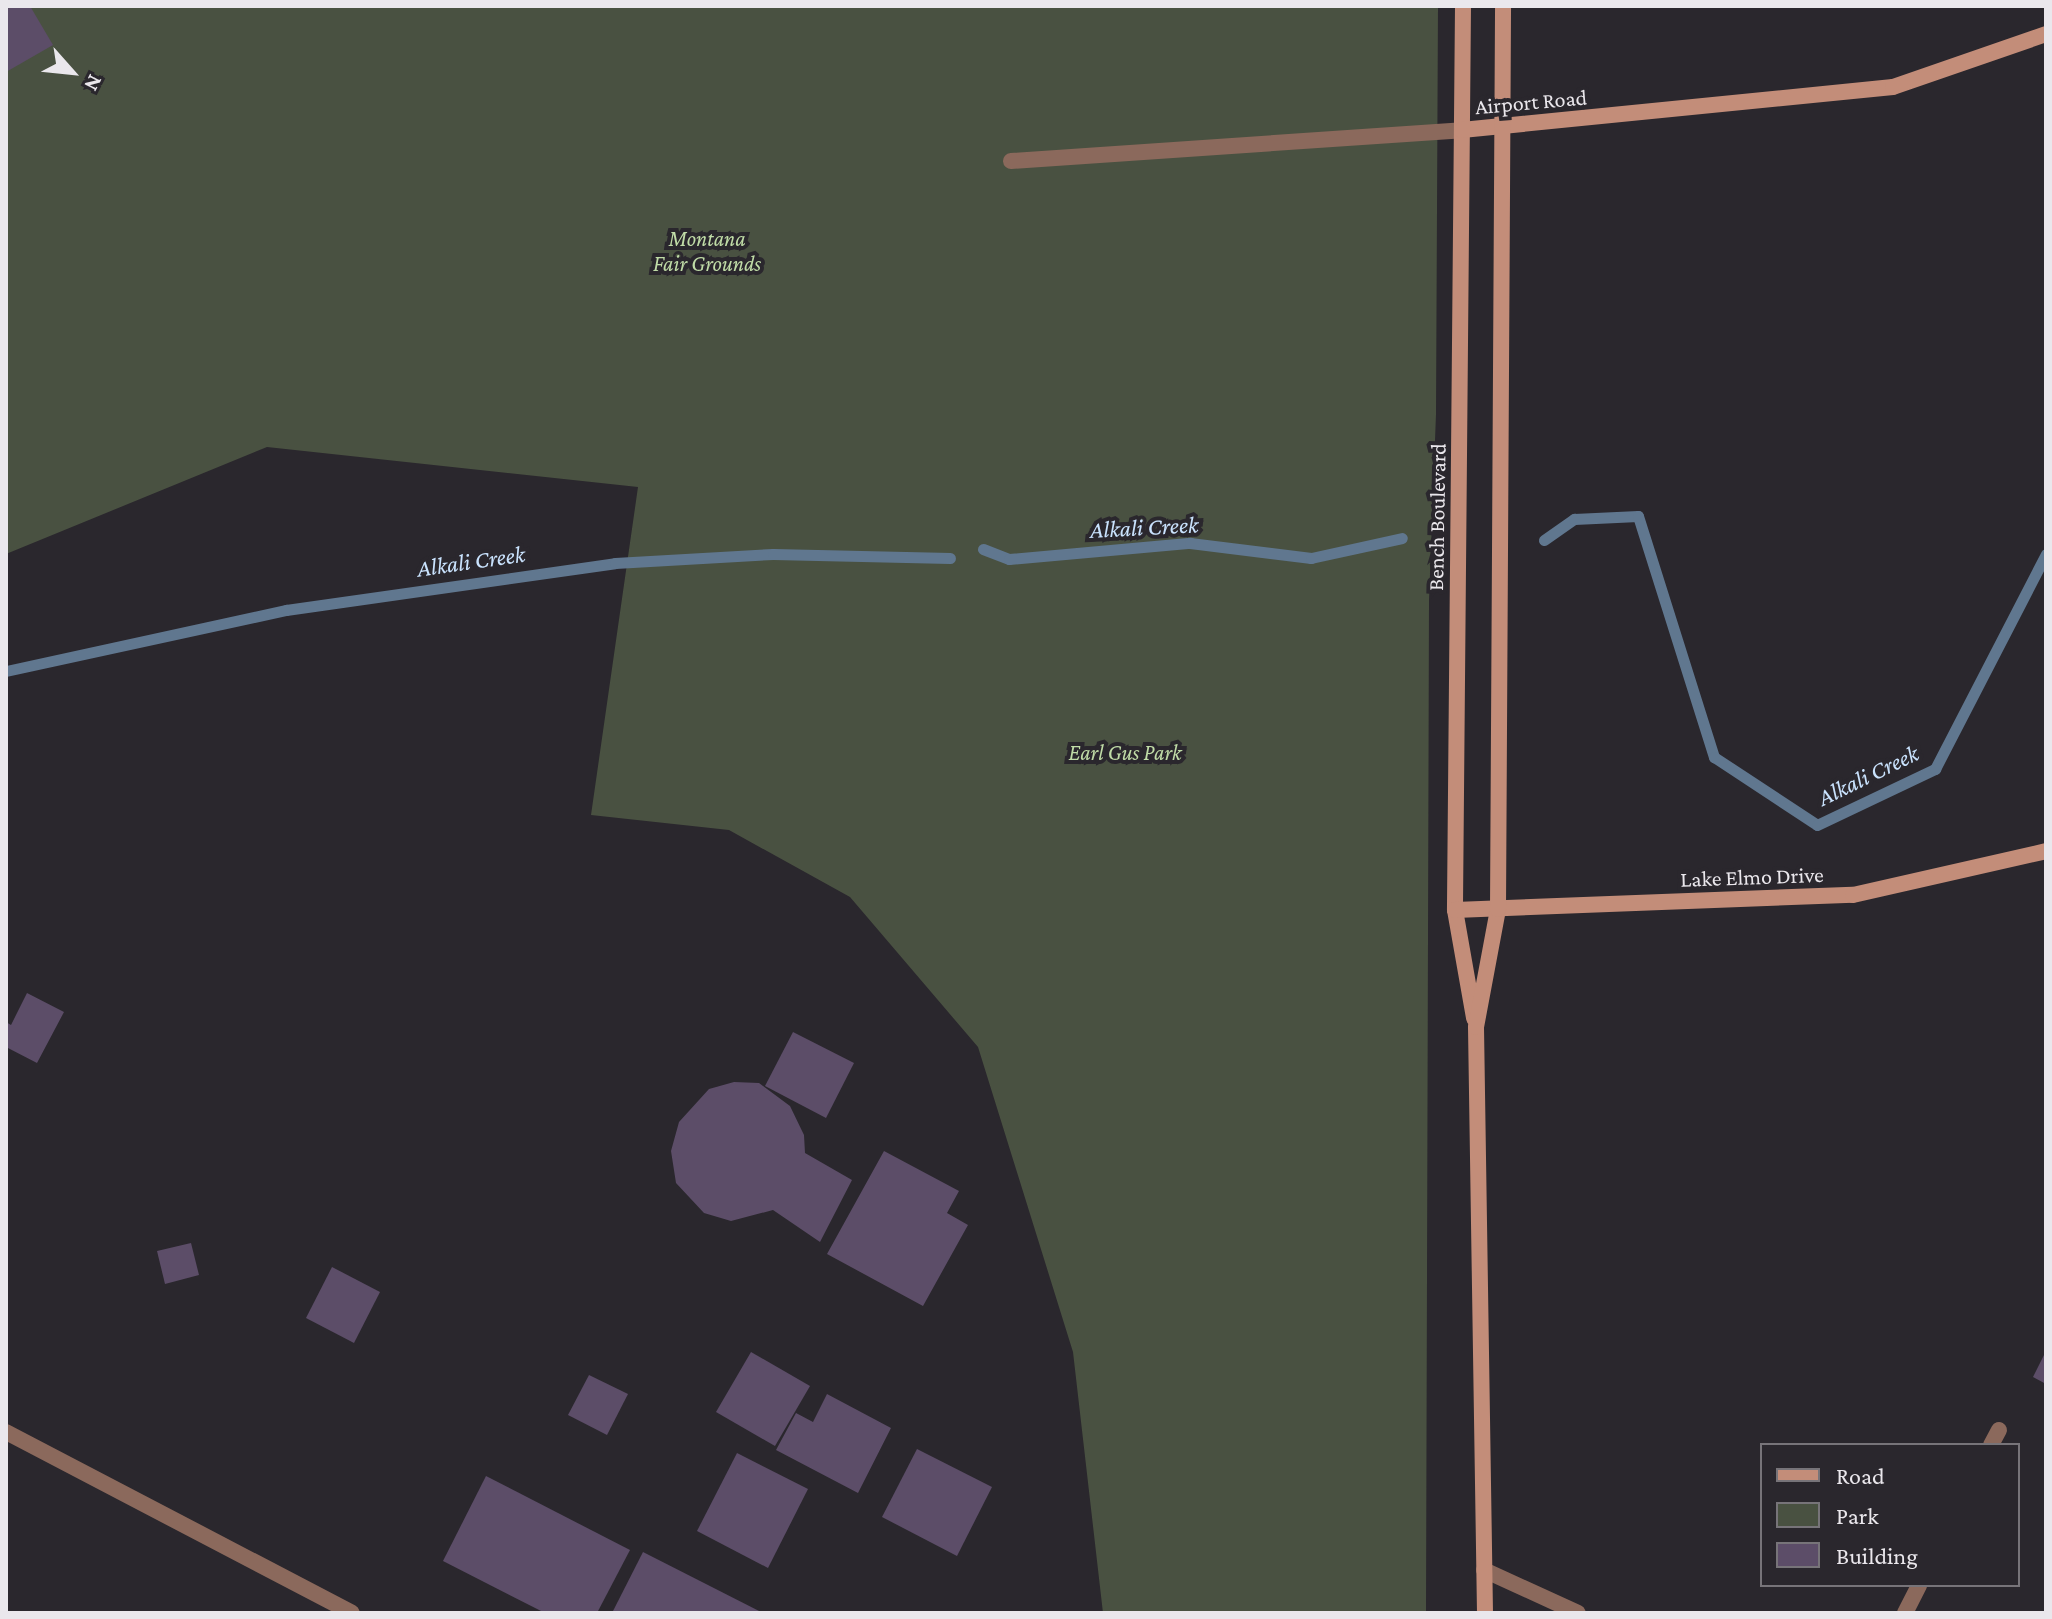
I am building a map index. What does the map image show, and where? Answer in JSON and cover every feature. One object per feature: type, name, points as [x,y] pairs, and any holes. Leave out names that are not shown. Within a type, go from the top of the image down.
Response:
[{"type":"main road","name":"Bench Boulevard","points":[[1463,6],[1455,910],[1476,1027]]},
{"type":"main road","points":[[1485,1613],[1476,1027],[1498,909],[1503,304],[1499,247],[1504,127],[1503,6]]},
{"type":"main road","name":"Airport Road","points":[[1462,130],[1893,87],[2046,34]]},
{"type":"main road","name":"Lake Elmo Drive","points":[[1455,910],[1853,895],[2046,851]]},
{"type":"street","name":"Airport Road","points":[[1011,161],[1462,130]]},
{"type":"street","points":[[6,1432],[352,1613]]},
{"type":"street","points":[[1484,1570],[1578,1613]]},
{"type":"street","points":[[1905,1613],[1918,1587]]},
{"type":"green space","points":[[6,6],[1438,6],[1436,414],[1429,601],[1426,1613],[1103,1613],[1073,1352],[978,1047],[850,897],[729,830],[591,815],[638,487],[267,447],[6,554]]},
{"type":"building","points":[[6,6],[30,6],[53,45],[6,72]]},
{"type":"building","points":[[27,993],[64,1012],[37,1063],[6,1047],[6,1022],[11,1025]]},
{"type":"building","points":[[793,1032],[854,1063],[826,1118],[765,1086]]},
{"type":"building","points":[[734,1082],[759,1083],[790,1106],[804,1135],[805,1153],[852,1180],[820,1242],[773,1210],[731,1221],[704,1213],[676,1183],[671,1151],[679,1122],[709,1089]]},
{"type":"building","points":[[884,1151],[959,1191],[947,1213],[968,1225],[923,1306],[827,1254]]},
{"type":"building","points":[[191,1243],[199,1275],[165,1284],[157,1251]]},
{"type":"building","points":[[332,1267],[380,1292],[354,1343],[306,1318]]},
{"type":"building","points":[[2046,1351],[2046,1384],[2033,1377]]},
{"type":"building","points":[[751,1352],[810,1386],[775,1446],[716,1412]]},
{"type":"building","points":[[589,1375],[628,1394],[607,1435],[568,1415]]},
{"type":"building","points":[[827,1394],[891,1428],[858,1493],[776,1450],[796,1413],[813,1422]]},
{"type":"building","points":[[917,1449],[992,1487],[957,1556],[882,1517]]},
{"type":"building","points":[[737,1453],[808,1489],[768,1568],[697,1531]]},
{"type":"building","points":[[486,1476],[630,1550],[597,1613],[545,1613],[443,1561]]},
{"type":"building","points":[[643,1552],[763,1613],[612,1613]]},
{"type":"waterway","name":"Alkali Creek","points":[[1544,540],[1574,519],[1638,516],[1714,757],[1817,825],[1935,769],[2046,554]]},
{"type":"waterway","name":"Alkali Creek","points":[[983,549],[1009,559],[1190,543],[1311,558],[1402,538]]},
{"type":"waterway","name":"Alkali Creek","points":[[6,671],[286,610],[615,563],[773,554],[950,558]]},
{"type":"park label","name":"Montana Fair Grounds","points":[[707,250]]},
{"type":"park label","name":"Earl Gus Park","points":[[1125,753]]}]
